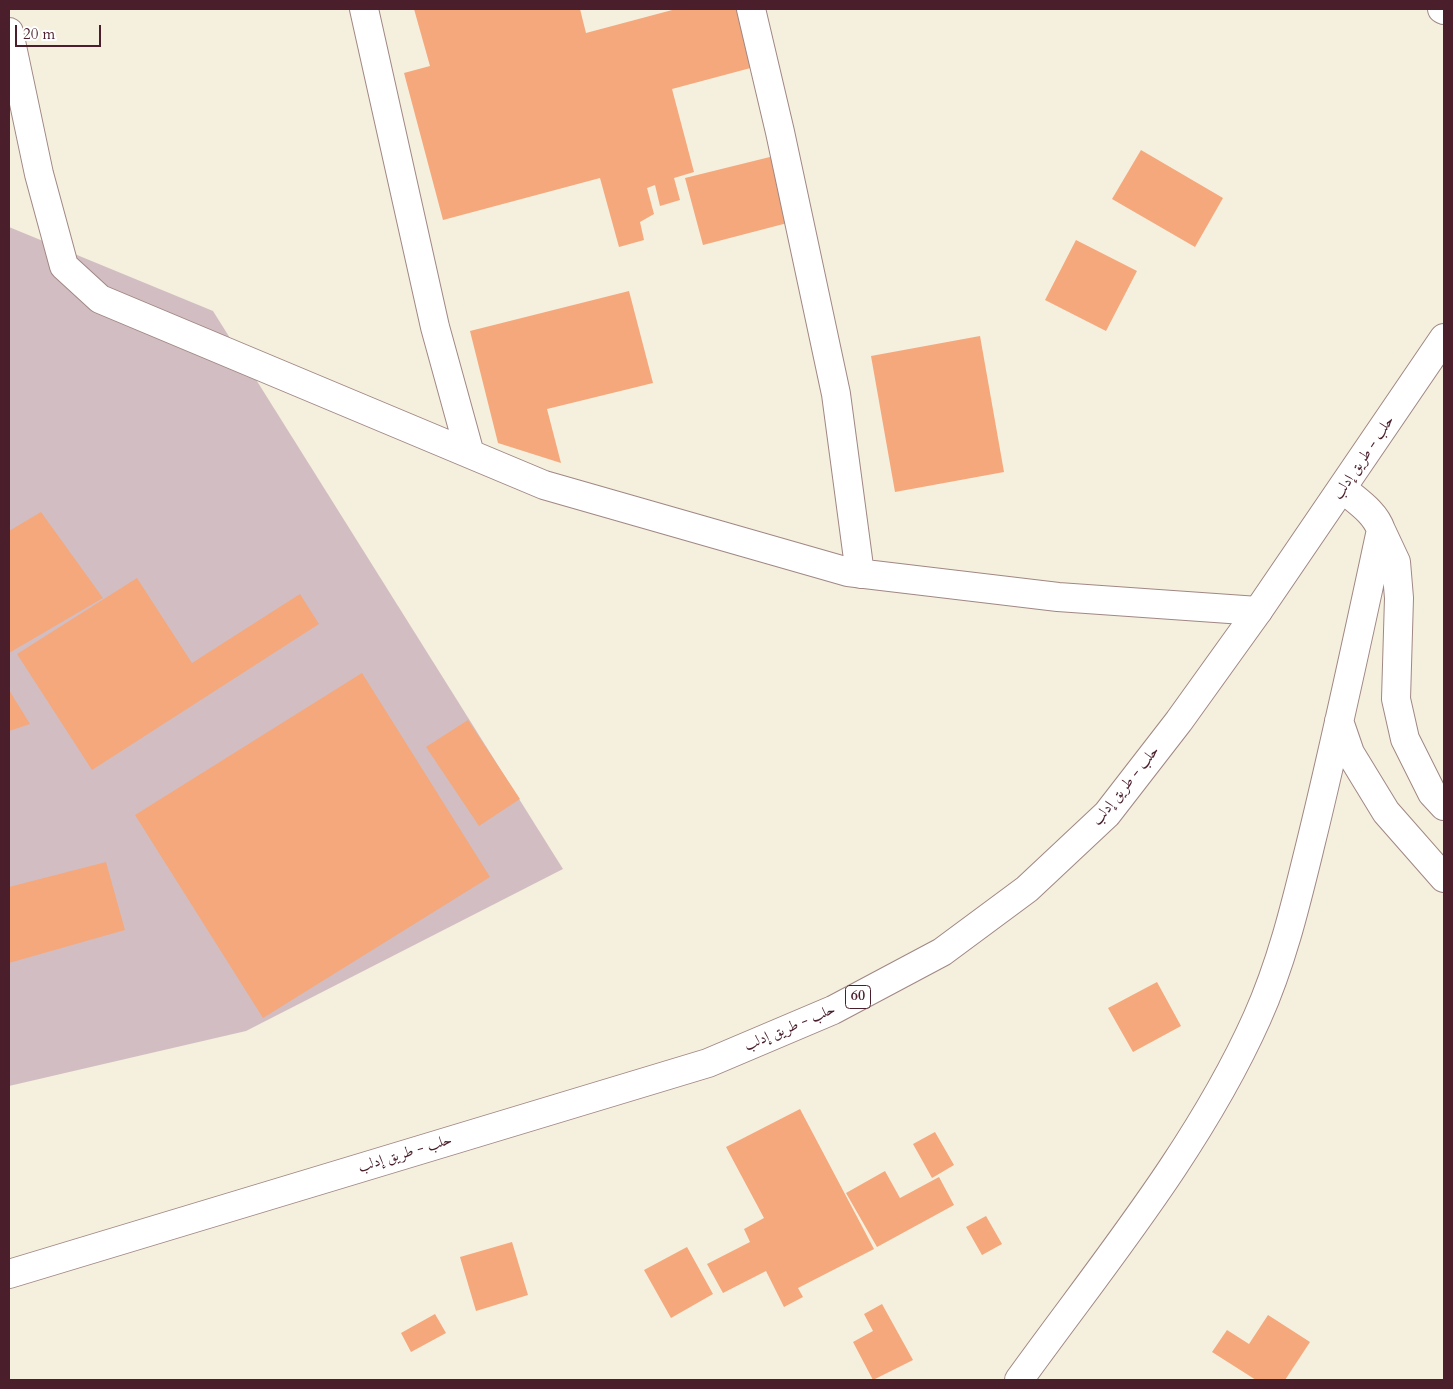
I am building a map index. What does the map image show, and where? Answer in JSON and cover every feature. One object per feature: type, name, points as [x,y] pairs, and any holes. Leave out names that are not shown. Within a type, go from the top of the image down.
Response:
[{"type":"main road","points":[[364,9],[435,327],[470,454]]},
{"type":"main road","points":[[751,9],[784,150],[836,394],[860,574]]},
{"type":"main road","points":[[9,32],[39,174],[64,266],[100,299],[544,485],[860,574],[1058,597],[1258,611]]},
{"type":"main road","name":"حلب - طريق إدلب","points":[[9,1274],[708,1063],[833,1010],[942,952],[1027,889],[1107,814],[1258,611],[1343,489],[1444,338]]},
{"type":"main road","points":[[1343,489],[1370,512],[1378,522],[1396,562],[1399,598],[1396,699],[1405,739],[1440,794]]},
{"type":"main road","points":[[1019,1380],[1161,1184],[1211,1107],[1257,1018],[1285,944],[1339,721],[1381,530]]},
{"type":"main road","points":[[1339,721],[1350,753],[1386,812],[1444,878]]},
{"type":"shaded area","points":[[9,227],[213,311],[563,869],[246,1031],[9,1086]]},
{"type":"building","points":[[414,9],[580,9],[586,33],[676,9],[743,9],[758,66],[672,89],[694,172],[674,178],[680,200],[660,206],[655,185],[647,188],[654,214],[640,222],[644,240],[619,247],[600,178],[443,220],[404,73],[430,66]]},
{"type":"building","points":[[1141,150],[1223,198],[1195,247],[1112,199]]},
{"type":"building","points":[[778,155],[795,221],[703,245],[685,178]]},
{"type":"building","points":[[1076,240],[1137,271],[1106,331],[1045,300]]},
{"type":"building","points":[[629,291],[653,383],[547,409],[561,463],[498,443],[470,331]]},
{"type":"building","points":[[980,336],[1004,472],[895,492],[871,356]]},
{"type":"building","points":[[41,512],[103,598],[9,653],[9,531]]},
{"type":"building","points":[[137,578],[192,663],[300,594],[319,624],[92,770],[17,654]]},
{"type":"building","points":[[362,673],[490,877],[263,1018],[135,815]]},
{"type":"building","points":[[9,690],[30,724],[9,731]]},
{"type":"building","points":[[468,720],[520,799],[479,826],[426,747]]},
{"type":"building","points":[[106,862],[125,930],[9,963],[9,887]]},
{"type":"building","points":[[1157,982],[1181,1026],[1133,1052],[1108,1008]]},
{"type":"building","points":[[800,1109],[874,1249],[798,1288],[803,1297],[784,1307],[766,1271],[723,1293],[707,1264],[750,1242],[744,1229],[764,1218],[726,1147]]},
{"type":"building","points":[[935,1132],[954,1165],[932,1178],[913,1144]]},
{"type":"building","points":[[885,1171],[900,1198],[939,1177],[954,1205],[877,1247],[846,1193]]},
{"type":"building","points":[[986,1216],[1002,1244],[982,1255],[966,1227]]},
{"type":"building","points":[[512,1242],[528,1295],[476,1311],[460,1257]]},
{"type":"building","points":[[687,1247],[713,1294],[671,1318],[644,1270]]},
{"type":"building","points":[[882,1304],[913,1360],[873,1380],[853,1342],[873,1331],[864,1314]]},
{"type":"building","points":[[435,1314],[446,1333],[411,1352],[401,1333]]},
{"type":"building","points":[[1268,1315],[1310,1342],[1285,1380],[1256,1380],[1212,1352],[1227,1330],[1249,1344]]}]
